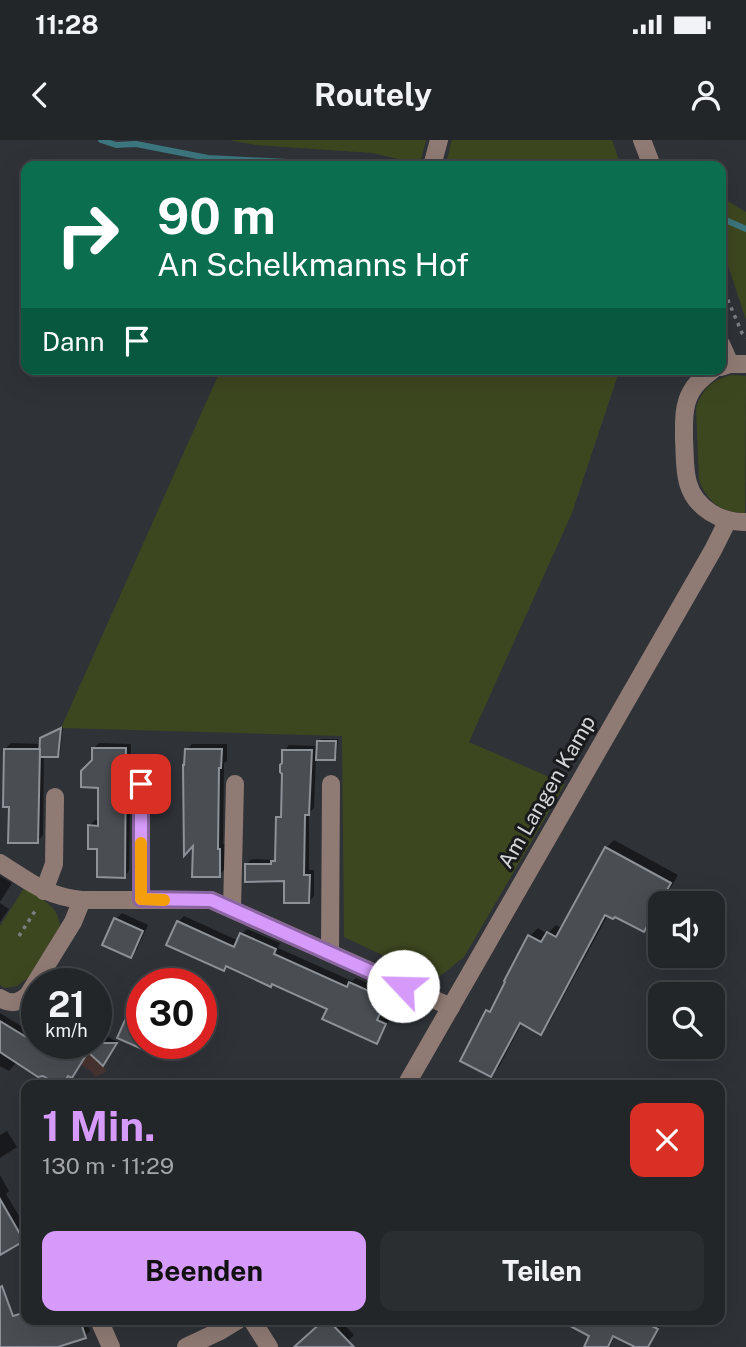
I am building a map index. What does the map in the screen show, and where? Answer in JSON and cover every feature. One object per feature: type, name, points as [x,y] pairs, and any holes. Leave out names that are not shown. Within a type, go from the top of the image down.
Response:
[{"type":"street","points":[[433,161],[439,140]]},
{"type":"street","points":[[642,140],[650,161]]},
{"type":"street","points":[[709,375],[699,380],[686,404],[685,464],[688,485],[705,508],[727,522],[746,522]]},
{"type":"street","name":"Am Langen Kamp","points":[[409,1080],[727,522]]},
{"type":"street","points":[[141,784],[141,899]]},
{"type":"street","points":[[232,909],[235,784]]},
{"type":"street","points":[[330,952],[331,784]]},
{"type":"street","points":[[44,891],[54,864],[55,797]]},
{"type":"street","points":[[0,863],[44,891],[62,898],[211,900],[451,1007]]},
{"type":"street","points":[[0,998],[13,1003],[28,995],[73,922],[82,900]]},
{"type":"street","points":[[101,1325],[111,1347]]},
{"type":"street","points":[[186,1347],[230,1325]]},
{"type":"street","points":[[255,1325],[269,1347]]},
{"type":"path","points":[[726,296],[746,338]]},
{"type":"path","points":[[19,936],[41,901],[44,891]]},
{"type":"shaded area","points":[[72,1059],[95,1059],[107,1071],[95,1077],[91,1071]]},
{"type":"green space","points":[[229,140],[426,140],[421,161],[407,161],[372,153],[256,145]]},
{"type":"green space","points":[[452,140],[612,140],[619,161],[446,161]]},
{"type":"green space","points":[[726,200],[746,212],[746,320],[726,259]]},
{"type":"green space","points":[[218,375],[618,375],[572,513],[469,742],[565,784],[464,957],[435,980],[344,937],[342,736],[61,728]]},
{"type":"green space","points":[[732,375],[746,376],[745,513],[729,511],[716,505],[699,480],[696,408],[701,395],[709,386]]},
{"type":"green space","points":[[24,888],[52,907],[59,919],[60,926],[34,968],[21,968],[21,983],[17,986],[5,988],[0,985],[0,926]]},
{"type":"building","points":[[61,728],[58,757],[39,757],[40,738]]},
{"type":"building","points":[[317,741],[336,741],[335,760],[316,760]]},
{"type":"building","points":[[92,748],[126,748],[125,878],[97,877],[97,849],[88,849],[88,825],[98,826],[98,788],[81,787],[81,771],[92,760]]},
{"type":"building","points":[[4,749],[40,749],[38,843],[8,843],[9,807],[3,807]]},
{"type":"building","points":[[185,749],[222,749],[219,768],[220,877],[192,877],[193,846],[184,856]]},
{"type":"building","points":[[282,750],[312,750],[309,815],[305,815],[304,875],[310,875],[309,903],[284,903],[284,881],[245,882],[245,864],[271,864],[271,861],[275,861],[276,817],[281,817]]},
{"type":"building","points":[[605,847],[671,883],[667,891],[648,891],[648,925],[644,932],[615,917],[613,919],[605,915],[541,1035],[520,1023],[491,1077],[460,1061],[486,1010],[490,1012],[528,935],[541,942],[547,932],[556,937]]},
{"type":"building","points":[[114,918],[143,931],[131,958],[102,945]]},
{"type":"building","points":[[177,921],[234,947],[240,933],[276,949],[274,954],[347,987],[349,982],[387,999],[377,1020],[386,1024],[377,1044],[322,1019],[327,1009],[272,984],[271,987],[226,966],[224,971],[166,945]]},
{"type":"building","points":[[126,1018],[126,1042],[117,1038]]},
{"type":"building","points":[[0,1021],[21,1034],[21,1059],[84,1059],[72,1078],[68,1076],[66,1080],[50,1080],[43,1076],[38,1077],[0,1052]]},
{"type":"building","points":[[96,1059],[107,1059],[103,1066]]},
{"type":"building","points":[[0,1199],[21,1236],[21,1243],[0,1255]]},
{"type":"building","points":[[2,1286],[13,1316],[21,1314],[21,1325],[82,1325],[86,1338],[58,1347],[0,1347]]},
{"type":"building","points":[[318,1325],[333,1325],[354,1347],[294,1347]]},
{"type":"building","points":[[568,1325],[650,1325],[658,1329],[648,1347],[635,1347],[613,1336],[608,1347],[584,1347],[589,1336]]},
{"type":"waterway","points":[[101,140],[116,145],[136,144],[208,158],[268,161]]},
{"type":"waterway","points":[[726,220],[746,229]]},
{"type":"slow traffic","points":[[141,843],[141,899],[164,900]]},
{"type":"route","points":[[141,784],[141,899],[211,900],[403,986]]}]
